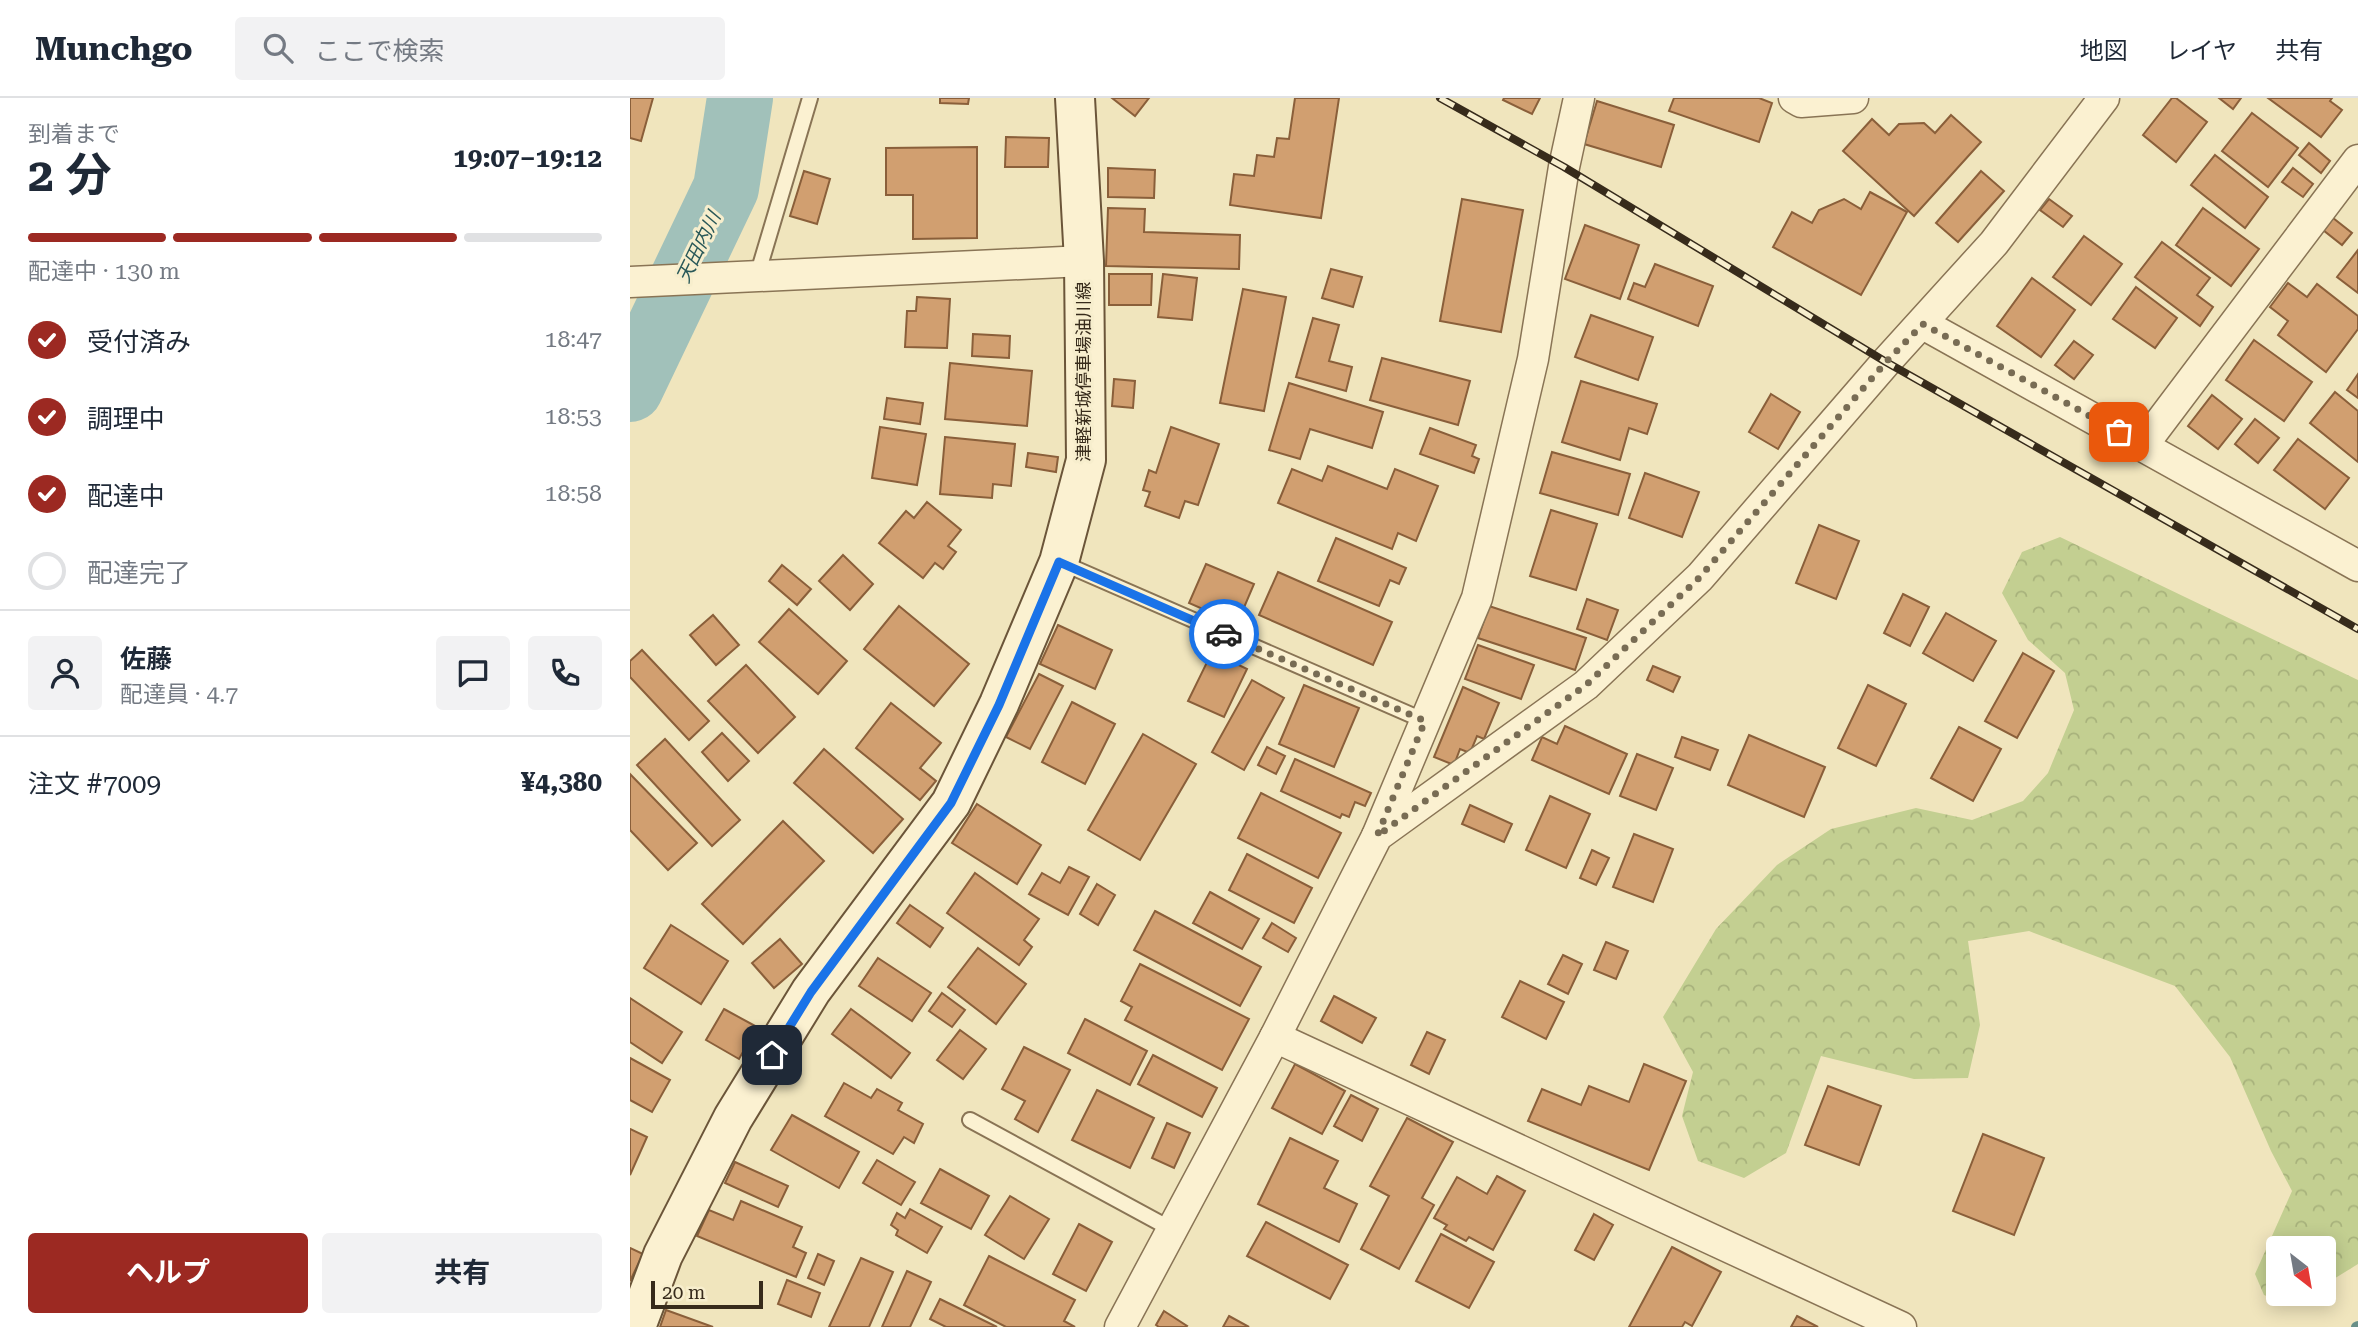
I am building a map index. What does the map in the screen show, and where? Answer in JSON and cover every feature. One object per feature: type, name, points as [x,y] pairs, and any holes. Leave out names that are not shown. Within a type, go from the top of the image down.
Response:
[{"type":"main road","name":"津軽新城停車場油川線","points":[[636,1327],[663,1255],[733,1118],[811,992],[951,803],[999,705],[1059,562],[1086,460],[1084,261],[1075,98]]},
{"type":"street","points":[[1120,1327],[1275,1037],[1377,836],[1477,598],[1533,359],[1564,167],[1579,98]]},
{"type":"street","points":[[1794,98],[1801,102],[1853,98]]},
{"type":"street","points":[[1377,836],[1586,685],[1700,577],[1886,362],[1994,243],[2104,98]]},
{"type":"street","points":[[2143,445],[2358,160]]},
{"type":"street","points":[[630,282],[1084,261]]},
{"type":"street","points":[[1923,324],[2143,445],[2353,554]]},
{"type":"street","points":[[1275,1037],[1898,1326]]},
{"type":"lane","points":[[750,277],[810,98]]},
{"type":"lane","points":[[1059,562],[1425,721]]},
{"type":"lane","points":[[970,1120],[1171,1229]]},
{"type":"green space","points":[[2060,537],[2358,680],[2358,1264],[2336,1278],[2336,1236],[2272,1236],[2292,1191],[2271,1151],[2230,1057],[2175,986],[2029,931],[1968,941],[1980,1025],[1968,1078],[1914,1079],[1821,1056],[1786,1153],[1744,1178],[1698,1161],[1682,1116],[1693,1072],[1663,1017],[1716,929],[1777,865],[1831,829],[1916,808],[1972,820],[2023,801],[2048,773],[2074,710],[2065,673],[2028,640],[2002,593],[2022,552]]},
{"type":"green space","points":[[2266,1249],[2266,1296],[2255,1274]]},
{"type":"building","points":[[630,98],[653,98],[641,141],[630,138]]},
{"type":"building","points":[[940,98],[969,98],[968,104],[940,103]]},
{"type":"building","points":[[1112,98],[1149,98],[1135,116]]},
{"type":"building","points":[[1295,98],[1339,98],[1321,218],[1230,205],[1234,174],[1254,176],[1257,155],[1274,157],[1277,138],[1289,139]]},
{"type":"building","points":[[1540,98],[1532,114],[1503,100]]},
{"type":"building","points":[[1674,98],[1759,98],[1772,103],[1759,142],[1669,111]]},
{"type":"building","points":[[2172,98],[2176,98],[2207,122],[2176,162],[2143,135]]},
{"type":"building","points":[[2219,98],[2241,98],[2233,109]]},
{"type":"building","points":[[2268,98],[2332,98],[2330,101],[2342,110],[2321,137]]},
{"type":"building","points":[[1597,101],[1674,125],[1661,167],[1584,144]]},
{"type":"building","points":[[2252,113],[2298,148],[2268,187],[2222,151]]},
{"type":"building","points":[[1951,115],[1981,142],[1914,216],[1843,151],[1872,119],[1889,135],[1899,124],[1924,123],[1935,133]]},
{"type":"building","points":[[1006,137],[1049,138],[1048,167],[1005,167]]},
{"type":"building","points":[[2309,143],[2330,161],[2321,173],[2299,155]]},
{"type":"building","points":[[977,147],[977,238],[913,239],[913,195],[886,195],[886,148]]},
{"type":"building","points":[[2215,155],[2268,197],[2245,228],[2191,185]]},
{"type":"building","points":[[1108,168],[1155,170],[1154,198],[1108,197]]},
{"type":"building","points":[[2293,168],[2313,184],[2303,197],[2282,182]]},
{"type":"building","points":[[804,171],[830,179],[817,224],[790,216]]},
{"type":"building","points":[[1981,171],[2004,191],[1958,242],[1936,223]]},
{"type":"building","points":[[1870,192],[1907,212],[1861,295],[1773,247],[1792,212],[1812,223],[1819,210],[1844,199],[1861,209]]},
{"type":"building","points":[[1462,199],[1523,210],[1501,332],[1440,321]]},
{"type":"building","points":[[2049,199],[2072,216],[2063,227],[2040,210]]},
{"type":"building","points":[[1108,208],[1145,209],[1144,232],[1240,235],[1239,269],[1106,266]]},
{"type":"building","points":[[2203,208],[2259,249],[2231,286],[2176,245]]},
{"type":"building","points":[[2328,214],[2352,233],[2342,245],[2318,226]]},
{"type":"building","points":[[1585,225],[1639,245],[1620,299],[1565,279]]},
{"type":"building","points":[[2084,236],[2122,264],[2091,305],[2053,277]]},
{"type":"building","points":[[2162,242],[2210,278],[2197,295],[2213,307],[2200,326],[2135,277]]},
{"type":"building","points":[[2358,250],[2358,293],[2337,277]]},
{"type":"building","points":[[1655,264],[1713,286],[1698,326],[1628,299],[1634,283],[1645,287]]},
{"type":"building","points":[[1331,269],[1362,277],[1353,307],[1322,298]]},
{"type":"building","points":[[1109,274],[1152,274],[1151,305],[1109,305]]},
{"type":"building","points":[[1163,274],[1197,278],[1192,320],[1158,317]]},
{"type":"building","points":[[2032,278],[2075,310],[2041,357],[1997,326]]},
{"type":"building","points":[[2288,283],[2307,297],[2317,284],[2358,316],[2358,329],[2326,372],[2278,335],[2288,321],[2270,307]]},
{"type":"building","points":[[2136,287],[2177,318],[2155,348],[2113,319]]},
{"type":"building","points":[[1243,289],[1286,297],[1264,411],[1220,403]]},
{"type":"building","points":[[917,297],[950,299],[947,348],[905,347],[907,311],[916,311]]},
{"type":"building","points":[[1591,315],[1653,337],[1638,380],[1575,357]]},
{"type":"building","points":[[1313,318],[1339,325],[1329,361],[1352,367],[1346,391],[1296,377]]},
{"type":"building","points":[[973,334],[1010,336],[1009,358],[972,356]]},
{"type":"building","points":[[2254,340],[2312,382],[2284,421],[2226,380]]},
{"type":"building","points":[[2074,341],[2093,355],[2074,379],[2055,365]]},
{"type":"building","points":[[1382,358],[1470,381],[1458,425],[1370,400]]},
{"type":"building","points":[[950,363],[1032,371],[1027,426],[945,419]]},
{"type":"building","points":[[2358,374],[2358,398],[2347,390]]},
{"type":"building","points":[[1114,379],[1135,381],[1133,408],[1112,406]]},
{"type":"building","points":[[1581,381],[1657,404],[1647,434],[1629,428],[1620,460],[1562,442]]},
{"type":"building","points":[[1289,383],[1383,412],[1372,448],[1310,429],[1300,459],[1269,450]]},
{"type":"building","points":[[2335,392],[2358,411],[2358,462],[2310,423]]},
{"type":"building","points":[[1771,394],[1800,412],[1778,449],[1749,432]]},
{"type":"building","points":[[2212,395],[2242,419],[2218,449],[2188,426]]},
{"type":"building","points":[[887,398],[923,403],[920,424],[884,419]]},
{"type":"building","points":[[2255,419],[2279,438],[2258,463],[2235,444]]},
{"type":"building","points":[[880,427],[926,434],[917,485],[872,478]]},
{"type":"building","points":[[1171,427],[1219,444],[1198,505],[1185,501],[1179,518],[1145,506],[1150,492],[1143,490],[1149,470],[1156,473]]},
{"type":"building","points":[[1430,428],[1476,445],[1472,456],[1479,459],[1474,473],[1420,454]]},
{"type":"building","points":[[945,437],[1015,444],[1011,486],[993,484],[992,498],[940,494]]},
{"type":"building","points":[[2298,439],[2349,478],[2325,509],[2274,470]]},
{"type":"building","points":[[1552,452],[1630,474],[1618,515],[1540,493]]},
{"type":"building","points":[[1028,453],[1058,457],[1056,472],[1026,467]]},
{"type":"building","points":[[1328,466],[1387,489],[1395,469],[1438,486],[1416,541],[1398,533],[1392,549],[1278,503],[1292,469],[1322,481]]},
{"type":"building","points":[[1645,473],[1699,492],[1682,537],[1629,518]]},
{"type":"building","points":[[927,502],[961,530],[948,546],[956,552],[943,569],[935,563],[923,578],[879,543],[906,511],[914,518]]},
{"type":"building","points":[[1551,510],[1597,524],[1576,590],[1530,576]]},
{"type":"building","points":[[1819,525],[1859,541],[1836,599],[1796,583]]},
{"type":"building","points":[[1336,538],[1406,568],[1399,584],[1390,580],[1379,606],[1318,581]]},
{"type":"building","points":[[843,555],[873,584],[850,610],[819,581]]},
{"type":"building","points":[[1206,564],[1254,584],[1237,624],[1189,603]]},
{"type":"building","points":[[782,565],[811,589],[797,605],[769,581]]},
{"type":"building","points":[[1278,572],[1392,622],[1373,665],[1259,615]]},
{"type":"building","points":[[1903,594],[1929,607],[1910,646],[1884,633]]},
{"type":"building","points":[[1587,599],[1618,610],[1607,640],[1577,629]]},
{"type":"building","points":[[899,606],[969,664],[934,706],[864,649]]},
{"type":"building","points":[[1489,606],[1586,638],[1575,670],[1478,638]]},
{"type":"building","points":[[789,609],[847,661],[818,694],[759,642]]},
{"type":"building","points":[[1946,613],[1996,641],[1973,681],[1923,653]]},
{"type":"building","points":[[713,615],[739,645],[716,665],[690,635]]},
{"type":"building","points":[[1058,625],[1112,650],[1095,689],[1040,664]]},
{"type":"building","points":[[1478,645],[1534,665],[1521,699],[1465,679]]},
{"type":"building","points":[[642,650],[709,721],[689,740],[630,677],[630,661]]},
{"type":"building","points":[[1212,652],[1247,669],[1224,717],[1188,701]]},
{"type":"building","points":[[2023,653],[2054,671],[2017,738],[1985,721]]},
{"type":"building","points":[[746,665],[795,717],[758,753],[708,701]]},
{"type":"building","points":[[1653,666],[1680,677],[1673,692],[1647,680]]},
{"type":"building","points":[[1039,674],[1063,686],[1030,749],[1006,737]]},
{"type":"building","points":[[1252,680],[1284,698],[1244,770],[1212,752]]},
{"type":"building","points":[[1304,685],[1359,708],[1334,767],[1279,744]]},
{"type":"building","points":[[1868,685],[1906,704],[1876,766],[1838,748]]},
{"type":"building","points":[[1463,687],[1499,703],[1484,739],[1477,736],[1470,753],[1460,749],[1454,765],[1434,757]]},
{"type":"building","points":[[1072,702],[1115,724],[1085,784],[1042,762]]},
{"type":"building","points":[[891,703],[941,743],[920,768],[936,781],[920,800],[856,748]]},
{"type":"building","points":[[1565,726],[1627,754],[1609,794],[1532,760],[1542,737],[1557,744]]},
{"type":"building","points":[[1959,727],[2001,749],[1973,801],[1931,778]]},
{"type":"building","points":[[722,733],[749,761],[728,781],[702,752]]},
{"type":"building","points":[[1143,734],[1196,764],[1140,860],[1088,830]]},
{"type":"building","points":[[1749,735],[1825,767],[1804,817],[1728,785]]},
{"type":"building","points":[[1682,737],[1718,750],[1710,770],[1675,757]]},
{"type":"building","points":[[665,739],[740,820],[712,846],[637,765]]},
{"type":"building","points":[[1267,747],[1285,756],[1276,774],[1258,765]]},
{"type":"building","points":[[824,749],[903,819],[873,853],[794,783]]},
{"type":"building","points":[[1637,754],[1673,768],[1656,810],[1620,796]]},
{"type":"building","points":[[1295,759],[1371,793],[1365,806],[1355,802],[1349,817],[1342,814],[1340,818],[1281,791]]},
{"type":"building","points":[[630,774],[697,843],[668,870],[630,830]]},
{"type":"building","points":[[1261,793],[1341,833],[1318,878],[1238,838]]},
{"type":"building","points":[[1550,796],[1590,814],[1566,868],[1526,850]]},
{"type":"building","points":[[977,804],[1041,845],[1017,884],[952,843]]},
{"type":"building","points":[[1470,805],[1512,824],[1504,842],[1462,824]]},
{"type":"building","points":[[783,821],[824,861],[743,944],[702,904]]},
{"type":"building","points":[[1634,834],[1673,849],[1653,902],[1613,887]]},
{"type":"building","points":[[1592,850],[1609,858],[1596,885],[1580,878]]},
{"type":"building","points":[[1247,854],[1312,888],[1294,923],[1229,890]]},
{"type":"building","points":[[1069,867],[1089,877],[1068,915],[1029,894],[1042,873],[1060,883]]},
{"type":"building","points":[[975,873],[1039,919],[1024,940],[1032,947],[1019,965],[947,913]]},
{"type":"building","points":[[1097,884],[1115,895],[1098,925],[1080,914]]},
{"type":"building","points":[[1210,892],[1259,919],[1242,949],[1193,923]]},
{"type":"building","points":[[910,905],[943,928],[930,947],[897,923]]},
{"type":"building","points":[[1155,911],[1261,967],[1240,1006],[1134,950]]},
{"type":"building","points":[[1272,923],[1296,938],[1288,952],[1263,938]]},
{"type":"building","points":[[671,925],[728,961],[701,1004],[644,968]]},
{"type":"building","points":[[780,939],[802,964],[774,988],[752,963]]},
{"type":"building","points":[[1606,942],[1628,951],[1616,979],[1594,970]]},
{"type":"building","points":[[978,948],[1026,984],[996,1024],[948,987]]},
{"type":"building","points":[[1563,955],[1582,964],[1568,994],[1548,984]]},
{"type":"building","points":[[878,958],[931,993],[912,1021],[859,986]]},
{"type":"building","points":[[1140,964],[1249,1019],[1222,1070],[1125,1020],[1132,1007],[1121,1001]]},
{"type":"building","points":[[1520,981],[1564,1002],[1546,1039],[1502,1017]]},
{"type":"building","points":[[942,993],[965,1010],[952,1027],[929,1011]]},
{"type":"building","points":[[1334,996],[1376,1018],[1362,1043],[1321,1021]]},
{"type":"building","points":[[630,998],[682,1032],[662,1063],[630,1042]]},
{"type":"building","points":[[724,1009],[757,1027],[739,1059],[706,1040]]},
{"type":"building","points":[[851,1009],[910,1053],[891,1078],[832,1034]]},
{"type":"building","points":[[1085,1019],[1147,1051],[1130,1085],[1068,1053]]},
{"type":"building","points":[[960,1030],[986,1049],[963,1079],[937,1060]]},
{"type":"building","points":[[1427,1032],[1445,1040],[1429,1074],[1411,1065]]},
{"type":"building","points":[[1024,1047],[1070,1070],[1038,1132],[1015,1119],[1025,1101],[1002,1089]]},
{"type":"building","points":[[1153,1055],[1217,1088],[1202,1117],[1138,1084]]},
{"type":"building","points":[[630,1058],[670,1080],[652,1112],[630,1100]]},
{"type":"building","points":[[1295,1064],[1345,1091],[1322,1134],[1272,1108]]},
{"type":"building","points":[[1644,1064],[1686,1081],[1649,1170],[1528,1121],[1542,1089],[1581,1105],[1589,1086],[1629,1102]]},
{"type":"building","points":[[844,1083],[871,1098],[877,1089],[902,1103],[898,1110],[923,1124],[914,1143],[904,1137],[893,1154],[825,1116]]},
{"type":"building","points":[[1828,1086],[1881,1106],[1859,1165],[1805,1145]]},
{"type":"building","points":[[1097,1090],[1154,1118],[1130,1168],[1072,1140]]},
{"type":"building","points":[[1351,1095],[1378,1109],[1362,1141],[1334,1126]]},
{"type":"building","points":[[792,1115],[859,1152],[839,1188],[771,1150]]},
{"type":"building","points":[[1407,1118],[1453,1142],[1422,1198],[1434,1205],[1399,1269],[1361,1249],[1389,1196],[1370,1186]]},
{"type":"building","points":[[1167,1123],[1190,1133],[1174,1168],[1152,1158]]},
{"type":"building","points":[[630,1129],[647,1137],[630,1175]]},
{"type":"building","points":[[1983,1134],[2044,1158],[2014,1235],[1953,1211]]},
{"type":"building","points":[[1290,1138],[1338,1161],[1324,1188],[1357,1204],[1339,1242],[1258,1204]]},
{"type":"building","points":[[877,1160],[915,1182],[901,1205],[863,1183]]},
{"type":"building","points":[[735,1162],[788,1186],[778,1207],[725,1183]]},
{"type":"building","points":[[940,1169],[989,1196],[971,1229],[921,1203]]},
{"type":"building","points":[[1497,1176],[1525,1191],[1493,1250],[1469,1237],[1466,1241],[1444,1229],[1447,1225],[1434,1218],[1457,1177],[1487,1194]]},
{"type":"building","points":[[1010,1196],[1049,1219],[1024,1259],[985,1235]]},
{"type":"building","points":[[741,1201],[802,1227],[793,1247],[806,1253],[796,1277],[697,1236],[709,1210],[733,1220]]},
{"type":"building","points":[[910,1209],[942,1227],[927,1253],[896,1235],[898,1230],[891,1225],[897,1213],[905,1218]]},
{"type":"building","points":[[1594,1214],[1613,1225],[1594,1260],[1575,1250]]},
{"type":"building","points":[[1266,1222],[1348,1265],[1330,1299],[1247,1256]]},
{"type":"building","points":[[1079,1224],[1112,1242],[1086,1291],[1053,1274]]},
{"type":"building","points":[[1441,1234],[1494,1262],[1469,1308],[1416,1281]]},
{"type":"building","points":[[1672,1247],[1721,1272],[1692,1326],[1685,1322],[1682,1327],[1629,1327]]},
{"type":"building","points":[[630,1248],[643,1254],[630,1281]]},
{"type":"building","points":[[818,1254],[834,1261],[824,1285],[808,1278]]},
{"type":"building","points":[[989,1256],[1075,1300],[1064,1321],[1075,1327],[1006,1327],[964,1305]]},
{"type":"building","points":[[861,1258],[893,1272],[869,1327],[829,1327]]},
{"type":"building","points":[[907,1271],[931,1282],[910,1327],[882,1327]]},
{"type":"building","points":[[787,1280],[820,1293],[811,1317],[778,1304]]},
{"type":"building","points":[[940,1299],[997,1327],[946,1327],[930,1319]]},
{"type":"building","points":[[666,1310],[713,1327],[660,1327]]},
{"type":"building","points":[[1164,1311],[1187,1326],[1159,1327],[1156,1325]]},
{"type":"building","points":[[1229,1316],[1249,1327],[1223,1327]]},
{"type":"building","points":[[1797,1316],[1818,1327],[1791,1327]]},
{"type":"waterway","name":"天田内川","points":[[630,389],[726,188],[740,98]]},
{"type":"railway","points":[[1440,98],[1564,167],[1886,362],[2358,629]]},
{"type":"way so far","points":[[1224,634],[1425,721],[1377,836],[1586,685],[1700,577],[1886,362],[1923,324],[2119,432]]},
{"type":"route","points":[[772,1055],[811,992],[951,803],[999,705],[1059,562],[1224,634]]}]
